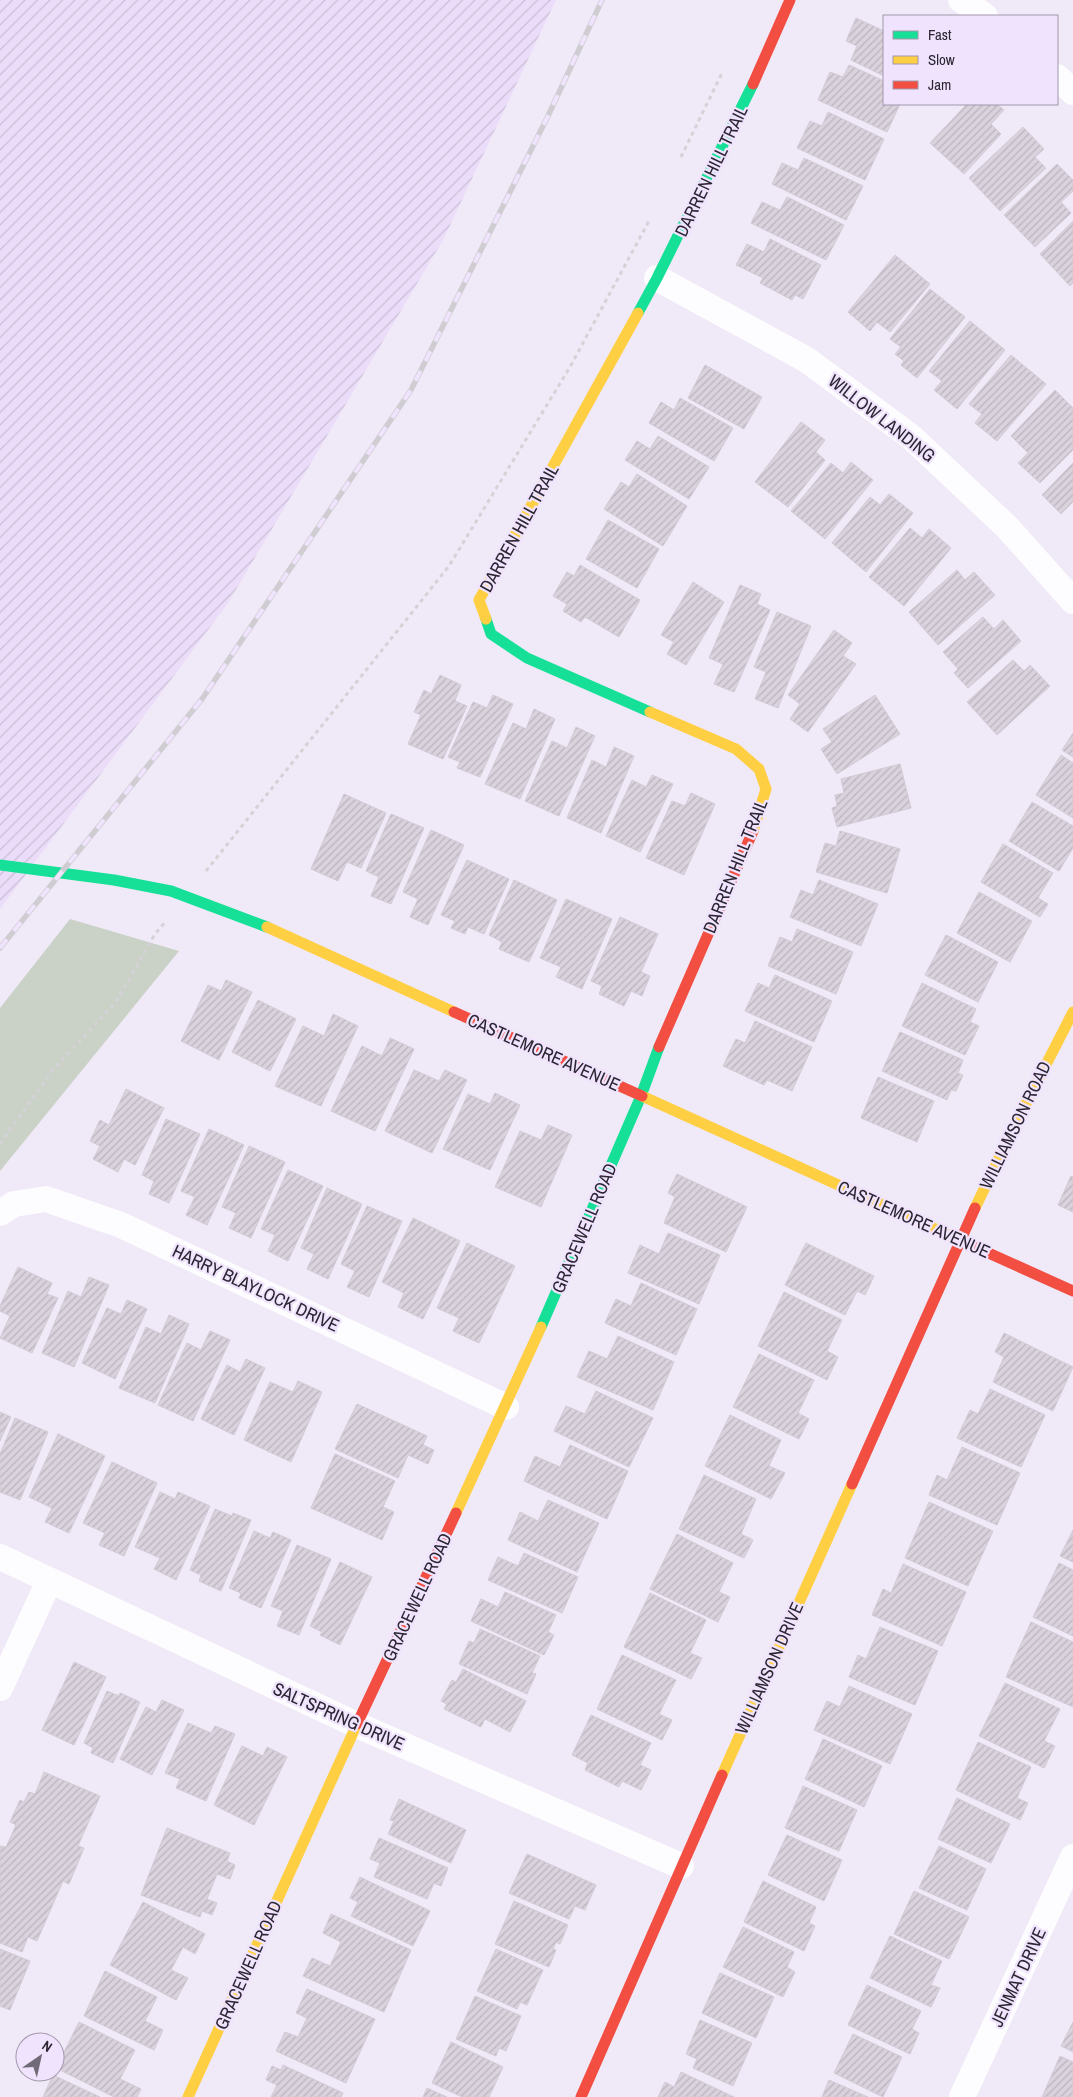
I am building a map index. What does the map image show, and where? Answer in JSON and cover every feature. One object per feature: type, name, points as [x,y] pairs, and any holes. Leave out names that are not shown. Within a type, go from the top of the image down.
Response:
[{"type":"street","name":"DARREN HILL TRAIL","points":[[642,1096],[664,1034],[753,831],[766,789],[758,769],[736,749],[527,658],[491,634],[479,600],[657,278],[745,102],[790,0]]},
{"type":"street","points":[[961,0],[984,15]]},
{"type":"street","points":[[1058,78],[1073,92]]},
{"type":"street","name":"WILLOW LANDING","points":[[657,278],[807,360],[910,436],[1007,527],[1073,601]]},
{"type":"street","name":"CASTLEMORE AVENUE","points":[[0,865],[114,880],[187,896],[309,946],[1073,1291]]},
{"type":"street","name":"WILLIAMSON ROAD","points":[[960,1240],[1043,1067],[1073,1012]]},
{"type":"street","name":"GRACEWELL ROAD","points":[[188,2097],[357,1725],[506,1407],[642,1096]]},
{"type":"street","name":"HARRY BLAYLOCK DRIVE","points":[[0,1214],[14,1204],[46,1199],[122,1225],[506,1407]]},
{"type":"street","name":"WILLIAMSON DRIVE","points":[[581,2097],[681,1866],[960,1240]]},
{"type":"street","name":"SALTSPRING DRIVE","points":[[0,1557],[357,1725],[681,1866]]},
{"type":"street","points":[[0,1688],[49,1581]]},
{"type":"street","name":"JENMAT DRIVE","points":[[962,2097],[1073,1857]]},
{"type":"path","points":[[676,165],[724,69]]},
{"type":"path","points":[[0,1144],[53,1070],[116,1002],[155,934],[448,566],[570,367],[650,218]]},
{"type":"shaded area","points":[[0,0],[556,0],[444,238],[228,603],[0,909]]},
{"type":"shaded area","points":[[70,919],[179,951],[0,1171],[0,1008]]},
{"type":"building","points":[[856,18],[883,31],[883,76],[851,60],[857,46],[846,41]]},
{"type":"building","points":[[849,65],[883,81],[883,105],[900,105],[887,132],[818,100],[830,72],[843,77]]},
{"type":"building","points":[[966,105],[998,105],[1004,110],[991,124],[1001,134],[964,174],[930,143]]},
{"type":"building","points":[[828,112],[884,139],[865,180],[797,148],[810,121],[822,126]]},
{"type":"building","points":[[1023,127],[1044,149],[1035,157],[1046,168],[1000,211],[969,178]]},
{"type":"building","points":[[804,158],[863,186],[846,220],[772,184],[782,163],[798,170]]},
{"type":"building","points":[[1057,164],[1073,180],[1073,191],[1061,202],[1071,213],[1035,247],[1004,215]]},
{"type":"building","points":[[787,197],[844,225],[826,260],[751,223],[762,202],[780,210]]},
{"type":"building","points":[[1073,221],[1073,283],[1070,286],[1040,254]]},
{"type":"building","points":[[770,239],[821,265],[803,299],[795,295],[792,300],[760,283],[763,278],[736,265],[747,244],[764,252]]},
{"type":"building","points":[[895,255],[930,284],[890,332],[877,322],[870,331],[848,312]]},
{"type":"building","points":[[930,289],[965,317],[917,378],[901,365],[904,361],[895,354],[901,347],[890,339]]},
{"type":"building","points":[[970,321],[1005,350],[957,409],[934,390],[942,381],[929,371]]},
{"type":"building","points":[[1011,355],[1046,384],[997,441],[975,423],[982,414],[969,404]]},
{"type":"building","points":[[705,365],[762,397],[744,429],[688,398]]},
{"type":"building","points":[[1055,390],[1073,408],[1073,450],[1040,483],[1018,463],[1028,453],[1011,436]]},
{"type":"building","points":[[680,398],[733,428],[714,461],[649,423],[661,402],[674,410]]},
{"type":"building","points":[[801,422],[825,440],[816,452],[825,460],[788,507],[755,482]]},
{"type":"building","points":[[658,436],[709,467],[689,499],[625,460],[637,441],[650,449]]},
{"type":"building","points":[[851,462],[873,480],[825,539],[791,511],[831,463],[843,473]]},
{"type":"building","points":[[1073,463],[1073,502],[1061,514],[1042,495]]},
{"type":"building","points":[[637,474],[687,506],[663,546],[604,509],[621,482],[629,487]]},
{"type":"building","points":[[889,494],[913,513],[866,572],[832,543],[870,497],[880,505]]},
{"type":"building","points":[[608,520],[659,549],[637,588],[586,559]]},
{"type":"building","points":[[910,528],[922,538],[929,529],[951,548],[904,606],[869,577]]},
{"type":"building","points":[[580,565],[640,600],[619,637],[585,617],[581,622],[563,611],[567,604],[553,596],[567,572],[574,576]]},
{"type":"building","points":[[957,570],[965,580],[974,572],[995,595],[938,645],[909,612]]},
{"type":"building","points":[[693,582],[724,602],[686,665],[667,654],[674,642],[661,635]]},
{"type":"building","points":[[740,585],[761,594],[757,604],[770,610],[734,692],[714,684],[723,664],[709,658]]},
{"type":"building","points":[[777,612],[811,626],[778,708],[755,699],[766,672],[754,667]]},
{"type":"building","points":[[983,617],[994,629],[1003,620],[1021,641],[968,688],[954,673],[958,669],[943,652]]},
{"type":"building","points":[[834,630],[852,643],[843,656],[856,664],[808,732],[790,719],[800,704],[788,695]]},
{"type":"building","points":[[1013,660],[1024,671],[1030,665],[1050,686],[997,735],[967,702]]},
{"type":"building","points":[[440,675],[461,685],[455,701],[467,706],[443,759],[408,744],[421,715],[414,712],[424,690],[431,694]]},
{"type":"building","points":[[493,695],[513,704],[480,777],[457,768],[460,762],[448,757],[473,702],[487,708]]},
{"type":"building","points":[[875,695],[900,734],[837,774],[821,749],[832,742],[823,729]]},
{"type":"building","points":[[534,709],[555,719],[520,799],[485,784],[513,723],[526,729]]},
{"type":"building","points":[[576,727],[595,736],[559,816],[525,801],[552,741],[567,748]]},
{"type":"building","points":[[1073,733],[1073,757],[1062,750]]},
{"type":"building","points":[[614,747],[634,756],[601,833],[567,818],[592,760],[606,767]]},
{"type":"building","points":[[1061,755],[1073,763],[1073,818],[1036,795]]},
{"type":"building","points":[[900,764],[911,808],[837,827],[832,808],[837,806],[835,795],[844,793],[841,779]]},
{"type":"building","points":[[652,775],[673,784],[640,852],[606,836],[632,780],[646,787]]},
{"type":"building","points":[[691,793],[715,804],[684,875],[646,858],[672,801],[685,806]]},
{"type":"building","points":[[344,794],[386,813],[361,868],[347,862],[338,881],[311,869]]},
{"type":"building","points":[[1032,802],[1073,826],[1073,848],[1059,871],[1009,841]]},
{"type":"building","points":[[391,814],[424,828],[391,904],[371,896],[379,877],[366,871]]},
{"type":"building","points":[[431,830],[464,845],[428,925],[410,917],[418,899],[403,892]]},
{"type":"building","points":[[840,831],[900,849],[887,893],[816,872],[825,843],[836,846]]},
{"type":"building","points":[[1003,844],[1053,873],[1038,898],[1048,904],[1040,917],[981,882]]},
{"type":"building","points":[[467,860],[509,879],[484,934],[468,927],[465,934],[451,928],[455,921],[441,915]]},
{"type":"building","points":[[514,880],[557,900],[529,962],[499,949],[502,942],[489,935]]},
{"type":"building","points":[[819,880],[878,904],[861,946],[790,917],[801,890],[813,895]]},
{"type":"building","points":[[979,892],[1032,921],[1010,962],[957,933]]},
{"type":"building","points":[[566,899],[612,919],[582,989],[556,977],[561,967],[540,958]]},
{"type":"building","points":[[620,917],[658,934],[641,972],[650,976],[642,996],[631,991],[624,1006],[599,994],[602,986],[591,981]]},
{"type":"building","points":[[797,929],[853,952],[836,994],[768,966],[780,937],[792,942]]},
{"type":"building","points":[[946,935],[998,962],[978,1002],[925,975]]},
{"type":"building","points":[[775,975],[832,1001],[814,1042],[745,1011],[758,983],[769,988]]},
{"type":"building","points":[[226,980],[252,992],[219,1060],[181,1041],[208,985],[221,991]]},
{"type":"building","points":[[922,983],[976,1009],[970,1022],[979,1026],[965,1055],[902,1026]]},
{"type":"building","points":[[258,1000],[296,1019],[270,1071],[232,1052]]},
{"type":"building","points":[[333,1014],[358,1026],[321,1106],[275,1086],[303,1026],[324,1036]]},
{"type":"building","points":[[755,1021],[812,1047],[792,1091],[767,1080],[764,1085],[723,1066],[736,1039],[745,1043]]},
{"type":"building","points":[[900,1032],[963,1060],[958,1073],[963,1075],[956,1091],[951,1090],[947,1100],[882,1071]]},
{"type":"building","points":[[390,1038],[414,1049],[375,1131],[331,1111],[362,1046],[382,1056]]},
{"type":"building","points":[[414,1070],[439,1081],[445,1070],[467,1080],[432,1153],[385,1131]]},
{"type":"building","points":[[878,1077],[934,1101],[917,1142],[861,1118]]},
{"type":"building","points":[[126,1089],[164,1108],[135,1165],[124,1159],[118,1172],[93,1159],[100,1146],[90,1141],[100,1120],[109,1125]]},
{"type":"building","points":[[495,1093],[520,1105],[490,1170],[443,1149],[468,1094],[490,1104]]},
{"type":"building","points":[[166,1119],[200,1134],[169,1203],[149,1194],[154,1181],[142,1175]]},
{"type":"building","points":[[548,1125],[572,1135],[541,1207],[495,1187],[520,1131],[541,1140]]},
{"type":"building","points":[[209,1129],[244,1145],[207,1225],[186,1215],[195,1197],[181,1191]]},
{"type":"building","points":[[249,1146],[285,1162],[251,1238],[229,1228],[236,1213],[222,1207]]},
{"type":"building","points":[[288,1170],[323,1186],[288,1261],[268,1251],[275,1235],[261,1229]]},
{"type":"building","points":[[677,1174],[747,1207],[726,1252],[664,1223],[675,1197],[668,1193]]},
{"type":"building","points":[[1071,1176],[1073,1177],[1073,1212],[1058,1205]]},
{"type":"building","points":[[327,1188],[362,1204],[328,1279],[307,1269],[314,1254],[301,1248]]},
{"type":"building","points":[[367,1206],[402,1221],[369,1297],[347,1287],[355,1271],[341,1264]]},
{"type":"building","points":[[413,1218],[460,1241],[423,1319],[398,1307],[404,1293],[382,1282]]},
{"type":"building","points":[[668,1233],[720,1255],[699,1304],[628,1273],[640,1245],[659,1254]]},
{"type":"building","points":[[467,1243],[515,1266],[479,1343],[453,1331],[459,1318],[437,1308]]},
{"type":"building","points":[[806,1243],[874,1276],[865,1295],[857,1291],[845,1315],[785,1285]]},
{"type":"building","points":[[18,1267],[52,1283],[47,1294],[58,1298],[32,1353],[0,1338],[10,1316],[0,1311],[0,1306]]},
{"type":"building","points":[[89,1277],[109,1285],[74,1367],[42,1353],[68,1291],[81,1297]]},
{"type":"building","points":[[641,1283],[697,1309],[676,1355],[605,1323],[616,1299],[631,1306]]},
{"type":"building","points":[[784,1292],[842,1320],[827,1351],[838,1357],[827,1380],[758,1346]]},
{"type":"building","points":[[127,1300],[147,1309],[115,1379],[82,1363],[107,1308],[121,1314]]},
{"type":"building","points":[[169,1315],[189,1324],[155,1403],[119,1388],[146,1327],[161,1334]]},
{"type":"building","points":[[210,1331],[230,1340],[193,1421],[158,1405],[187,1343],[201,1350]]},
{"type":"building","points":[[1004,1333],[1073,1367],[1053,1411],[993,1382],[1004,1357],[995,1352]]},
{"type":"building","points":[[618,1336],[674,1362],[653,1410],[577,1377],[589,1351],[607,1359]]},
{"type":"building","points":[[759,1354],[814,1380],[798,1413],[809,1419],[799,1439],[733,1407]]},
{"type":"building","points":[[246,1359],[265,1368],[234,1435],[201,1419],[227,1365],[240,1372]]},
{"type":"building","points":[[298,1381],[322,1392],[291,1462],[244,1440],[270,1382],[293,1392]]},
{"type":"building","points":[[990,1389],[1045,1415],[1021,1467],[957,1438],[970,1410],[978,1414]]},
{"type":"building","points":[[596,1391],[653,1418],[629,1467],[554,1431],[566,1406],[585,1414]]},
{"type":"building","points":[[357,1404],[427,1436],[423,1445],[434,1450],[428,1464],[408,1455],[398,1478],[335,1449]]},
{"type":"building","points":[[0,1412],[11,1417],[0,1441]]},
{"type":"building","points":[[730,1415],[781,1440],[769,1466],[785,1473],[771,1499],[705,1466]]},
{"type":"building","points":[[15,1418],[48,1432],[20,1500],[0,1492],[0,1454]]},
{"type":"building","points":[[58,1434],[105,1456],[69,1533],[45,1522],[52,1508],[29,1497]]},
{"type":"building","points":[[570,1445],[628,1471],[607,1519],[524,1481],[535,1456],[560,1467]]},
{"type":"building","points":[[962,1447],[1020,1473],[997,1525],[929,1495],[937,1475],[947,1480]]},
{"type":"building","points":[[335,1454],[395,1481],[383,1507],[394,1512],[382,1540],[311,1508]]},
{"type":"building","points":[[112,1462],[157,1483],[124,1556],[99,1545],[105,1533],[83,1523]]},
{"type":"building","points":[[704,1475],[756,1499],[741,1534],[753,1540],[744,1558],[679,1529]]},
{"type":"building","points":[[160,1492],[175,1499],[178,1492],[210,1506],[176,1580],[154,1569],[160,1558],[135,1547]]},
{"type":"building","points":[[548,1500],[599,1523],[577,1572],[508,1540],[520,1512],[538,1521]]},
{"type":"building","points":[[929,1502],[993,1531],[968,1586],[905,1558]]},
{"type":"building","points":[[215,1509],[232,1516],[233,1513],[251,1520],[221,1591],[199,1581],[201,1575],[190,1570]]},
{"type":"building","points":[[1073,1530],[1073,1562],[1060,1556]]},
{"type":"building","points":[[254,1531],[270,1538],[273,1532],[291,1540],[261,1608],[239,1598],[241,1593],[229,1588]]},
{"type":"building","points":[[677,1534],[733,1563],[719,1592],[730,1597],[718,1622],[650,1589]]},
{"type":"building","points":[[297,1545],[331,1559],[299,1635],[277,1626],[283,1611],[271,1606]]},
{"type":"building","points":[[524,1553],[578,1577],[562,1613],[488,1580],[498,1557],[518,1566]]},
{"type":"building","points":[[340,1562],[372,1577],[340,1645],[320,1635],[322,1632],[310,1626]]},
{"type":"building","points":[[1059,1563],[1073,1570],[1073,1636],[1033,1617]]},
{"type":"building","points":[[903,1564],[966,1592],[942,1646],[872,1615],[883,1589],[891,1593]]},
{"type":"building","points":[[505,1592],[556,1615],[548,1632],[554,1635],[544,1655],[471,1621],[481,1599],[498,1607]]},
{"type":"building","points":[[650,1593],[706,1620],[690,1653],[702,1658],[691,1679],[624,1647]]},
{"type":"building","points":[[1031,1622],[1073,1642],[1073,1707],[1006,1677]]},
{"type":"building","points":[[880,1627],[938,1651],[915,1705],[849,1677],[858,1655],[866,1659]]},
{"type":"building","points":[[480,1629],[540,1656],[532,1673],[536,1674],[527,1694],[459,1664],[469,1641],[474,1643]]},
{"type":"building","points":[[622,1655],[676,1680],[659,1714],[672,1720],[662,1740],[597,1709]]},
{"type":"building","points":[[74,1662],[106,1677],[74,1745],[42,1730]]},
{"type":"building","points":[[463,1669],[526,1701],[510,1732],[485,1719],[481,1727],[444,1709],[447,1704],[441,1701],[452,1680],[456,1682]]},
{"type":"building","points":[[1005,1683],[1060,1709],[1044,1741],[1055,1746],[1044,1768],[979,1736]]},
{"type":"building","points":[[849,1686],[912,1714],[890,1764],[814,1730],[827,1701],[840,1707]]},
{"type":"building","points":[[107,1691],[119,1696],[120,1693],[140,1702],[113,1763],[91,1753],[93,1748],[84,1743]]},
{"type":"building","points":[[162,1700],[184,1710],[152,1775],[120,1759],[146,1707],[156,1712]]},
{"type":"building","points":[[591,1715],[651,1743],[640,1765],[651,1770],[641,1790],[622,1781],[619,1787],[585,1770],[588,1763],[572,1755]]},
{"type":"building","points":[[188,1723],[211,1733],[215,1726],[235,1734],[206,1801],[176,1788],[180,1779],[165,1773]]},
{"type":"building","points":[[823,1739],[882,1766],[864,1807],[805,1779]]},
{"type":"building","points":[[978,1742],[1031,1767],[1017,1798],[1028,1803],[1020,1820],[956,1790]]},
{"type":"building","points":[[242,1746],[263,1756],[267,1747],[287,1757],[254,1825],[214,1805]]},
{"type":"building","points":[[44,1772],[100,1796],[78,1846],[84,1848],[69,1884],[63,1881],[37,1941],[28,1937],[22,1952],[0,1943],[0,1846],[6,1847],[16,1825],[10,1822],[20,1800],[24,1802],[29,1792],[35,1794]]},
{"type":"building","points":[[803,1786],[857,1810],[839,1851],[785,1828]]},
{"type":"building","points":[[957,1798],[1010,1824],[991,1863],[938,1839]]},
{"type":"building","points":[[399,1799],[466,1830],[451,1863],[388,1834],[394,1821],[390,1820]]},
{"type":"building","points":[[167,1828],[230,1853],[227,1861],[235,1865],[230,1879],[217,1874],[207,1899],[217,1903],[212,1915],[202,1911],[200,1917],[141,1895]]},
{"type":"building","points":[[787,1835],[842,1860],[824,1901],[768,1875]]},
{"type":"building","points":[[379,1838],[448,1868],[441,1886],[434,1883],[427,1899],[374,1877],[380,1863],[370,1859]]},
{"type":"building","points":[[939,1846],[986,1869],[967,1910],[919,1888]]},
{"type":"building","points":[[527,1854],[596,1885],[585,1910],[575,1906],[569,1919],[509,1893]]},
{"type":"building","points":[[360,1877],[430,1911],[413,1946],[351,1916],[358,1902],[350,1898]]},
{"type":"building","points":[[763,1881],[816,1907],[809,1923],[815,1926],[804,1951],[744,1922]]},
{"type":"building","points":[[914,1891],[969,1917],[949,1959],[894,1934]]},
{"type":"building","points":[[514,1901],[568,1925],[560,1944],[556,1942],[553,1949],[556,1950],[549,1967],[495,1944]]},
{"type":"building","points":[[143,1902],[205,1934],[195,1954],[183,1947],[171,1970],[188,1978],[176,2000],[110,1965]]},
{"type":"building","points":[[331,1914],[411,1950],[384,2012],[303,1976],[312,1958],[330,1966],[341,1942],[323,1933]]},
{"type":"building","points":[[743,1927],[794,1952],[787,1967],[795,1972],[783,1997],[723,1967]]},
{"type":"building","points":[[890,1936],[942,1961],[931,1985],[940,1988],[931,2007],[870,1978]]},
{"type":"building","points":[[0,1949],[30,1961],[10,2010],[0,2006]]},
{"type":"building","points":[[496,1949],[543,1970],[527,2005],[520,2002],[517,2009],[477,1991]]},
{"type":"building","points":[[105,1971],[157,1997],[145,2021],[163,2030],[154,2050],[84,2016]]},
{"type":"building","points":[[720,1973],[774,1997],[756,2038],[702,2013]]},
{"type":"building","points":[[867,1985],[921,2011],[912,2029],[919,2033],[910,2054],[848,2025]]},
{"type":"building","points":[[307,1989],[375,2019],[346,2083],[276,2051],[285,2032],[298,2037],[307,2018],[296,2013]]},
{"type":"building","points":[[475,1996],[521,2016],[506,2051],[499,2048],[496,2056],[456,2039]]},
{"type":"building","points":[[700,2020],[752,2043],[733,2086],[693,2068],[697,2059],[686,2054]]},
{"type":"building","points":[[79,2022],[135,2050],[120,2079],[141,2089],[137,2097],[114,2097],[65,2072],[65,2050]]},
{"type":"building","points":[[1073,2022],[1073,2052],[1061,2046]]},
{"type":"building","points":[[853,2034],[902,2057],[883,2097],[834,2073]]},
{"type":"building","points":[[451,2042],[503,2067],[489,2097],[462,2097],[432,2083]]},
{"type":"building","points":[[1060,2056],[1073,2062],[1073,2097],[1042,2097]]},
{"type":"building","points":[[283,2065],[343,2093],[341,2097],[271,2097],[277,2085],[266,2080],[272,2066],[281,2070]]},
{"type":"building","points":[[681,2072],[734,2097],[658,2097],[665,2082],[674,2087]]},
{"type":"building","points":[[829,2080],[868,2097],[822,2097]]},
{"type":"building","points":[[65,2081],[100,2097],[43,2097],[50,2082]]},
{"type":"building","points":[[427,2088],[447,2097],[423,2097]]},
{"type":"railway","points":[[0,948],[202,699],[411,390],[548,116],[602,0]]},
{"type":"traffic: fast","points":[[638,313],[753,84]]},
{"type":"traffic: fast","points":[[486,619],[491,634],[527,658],[650,712]]},
{"type":"traffic: fast","points":[[0,865],[114,880],[171,891],[267,927]]},
{"type":"traffic: fast","points":[[541,1327],[641,1096],[659,1047]]},
{"type":"traffic: slow","points":[[486,619],[479,600],[638,313]]},
{"type":"traffic: slow","points":[[650,712],[736,749],[759,769],[766,789],[753,831]]},
{"type":"traffic: slow","points":[[267,927],[454,1012]]},
{"type":"traffic: slow","points":[[975,1208],[1073,1012]]},
{"type":"traffic: slow","points":[[642,1096],[973,1246]]},
{"type":"traffic: slow","points":[[456,1513],[541,1327]]},
{"type":"traffic: slow","points":[[722,1775],[852,1484]]},
{"type":"traffic: slow","points":[[188,2097],[357,1724]]},
{"type":"traffic: jam","points":[[753,84],[790,0]]},
{"type":"traffic: jam","points":[[659,1047],[753,831]]},
{"type":"traffic: jam","points":[[454,1012],[642,1096]]},
{"type":"traffic: jam","points":[[852,1484],[975,1208]]},
{"type":"traffic: jam","points":[[973,1246],[1073,1291]]},
{"type":"traffic: jam","points":[[357,1724],[456,1513]]},
{"type":"traffic: jam","points":[[581,2097],[722,1775]]}]
